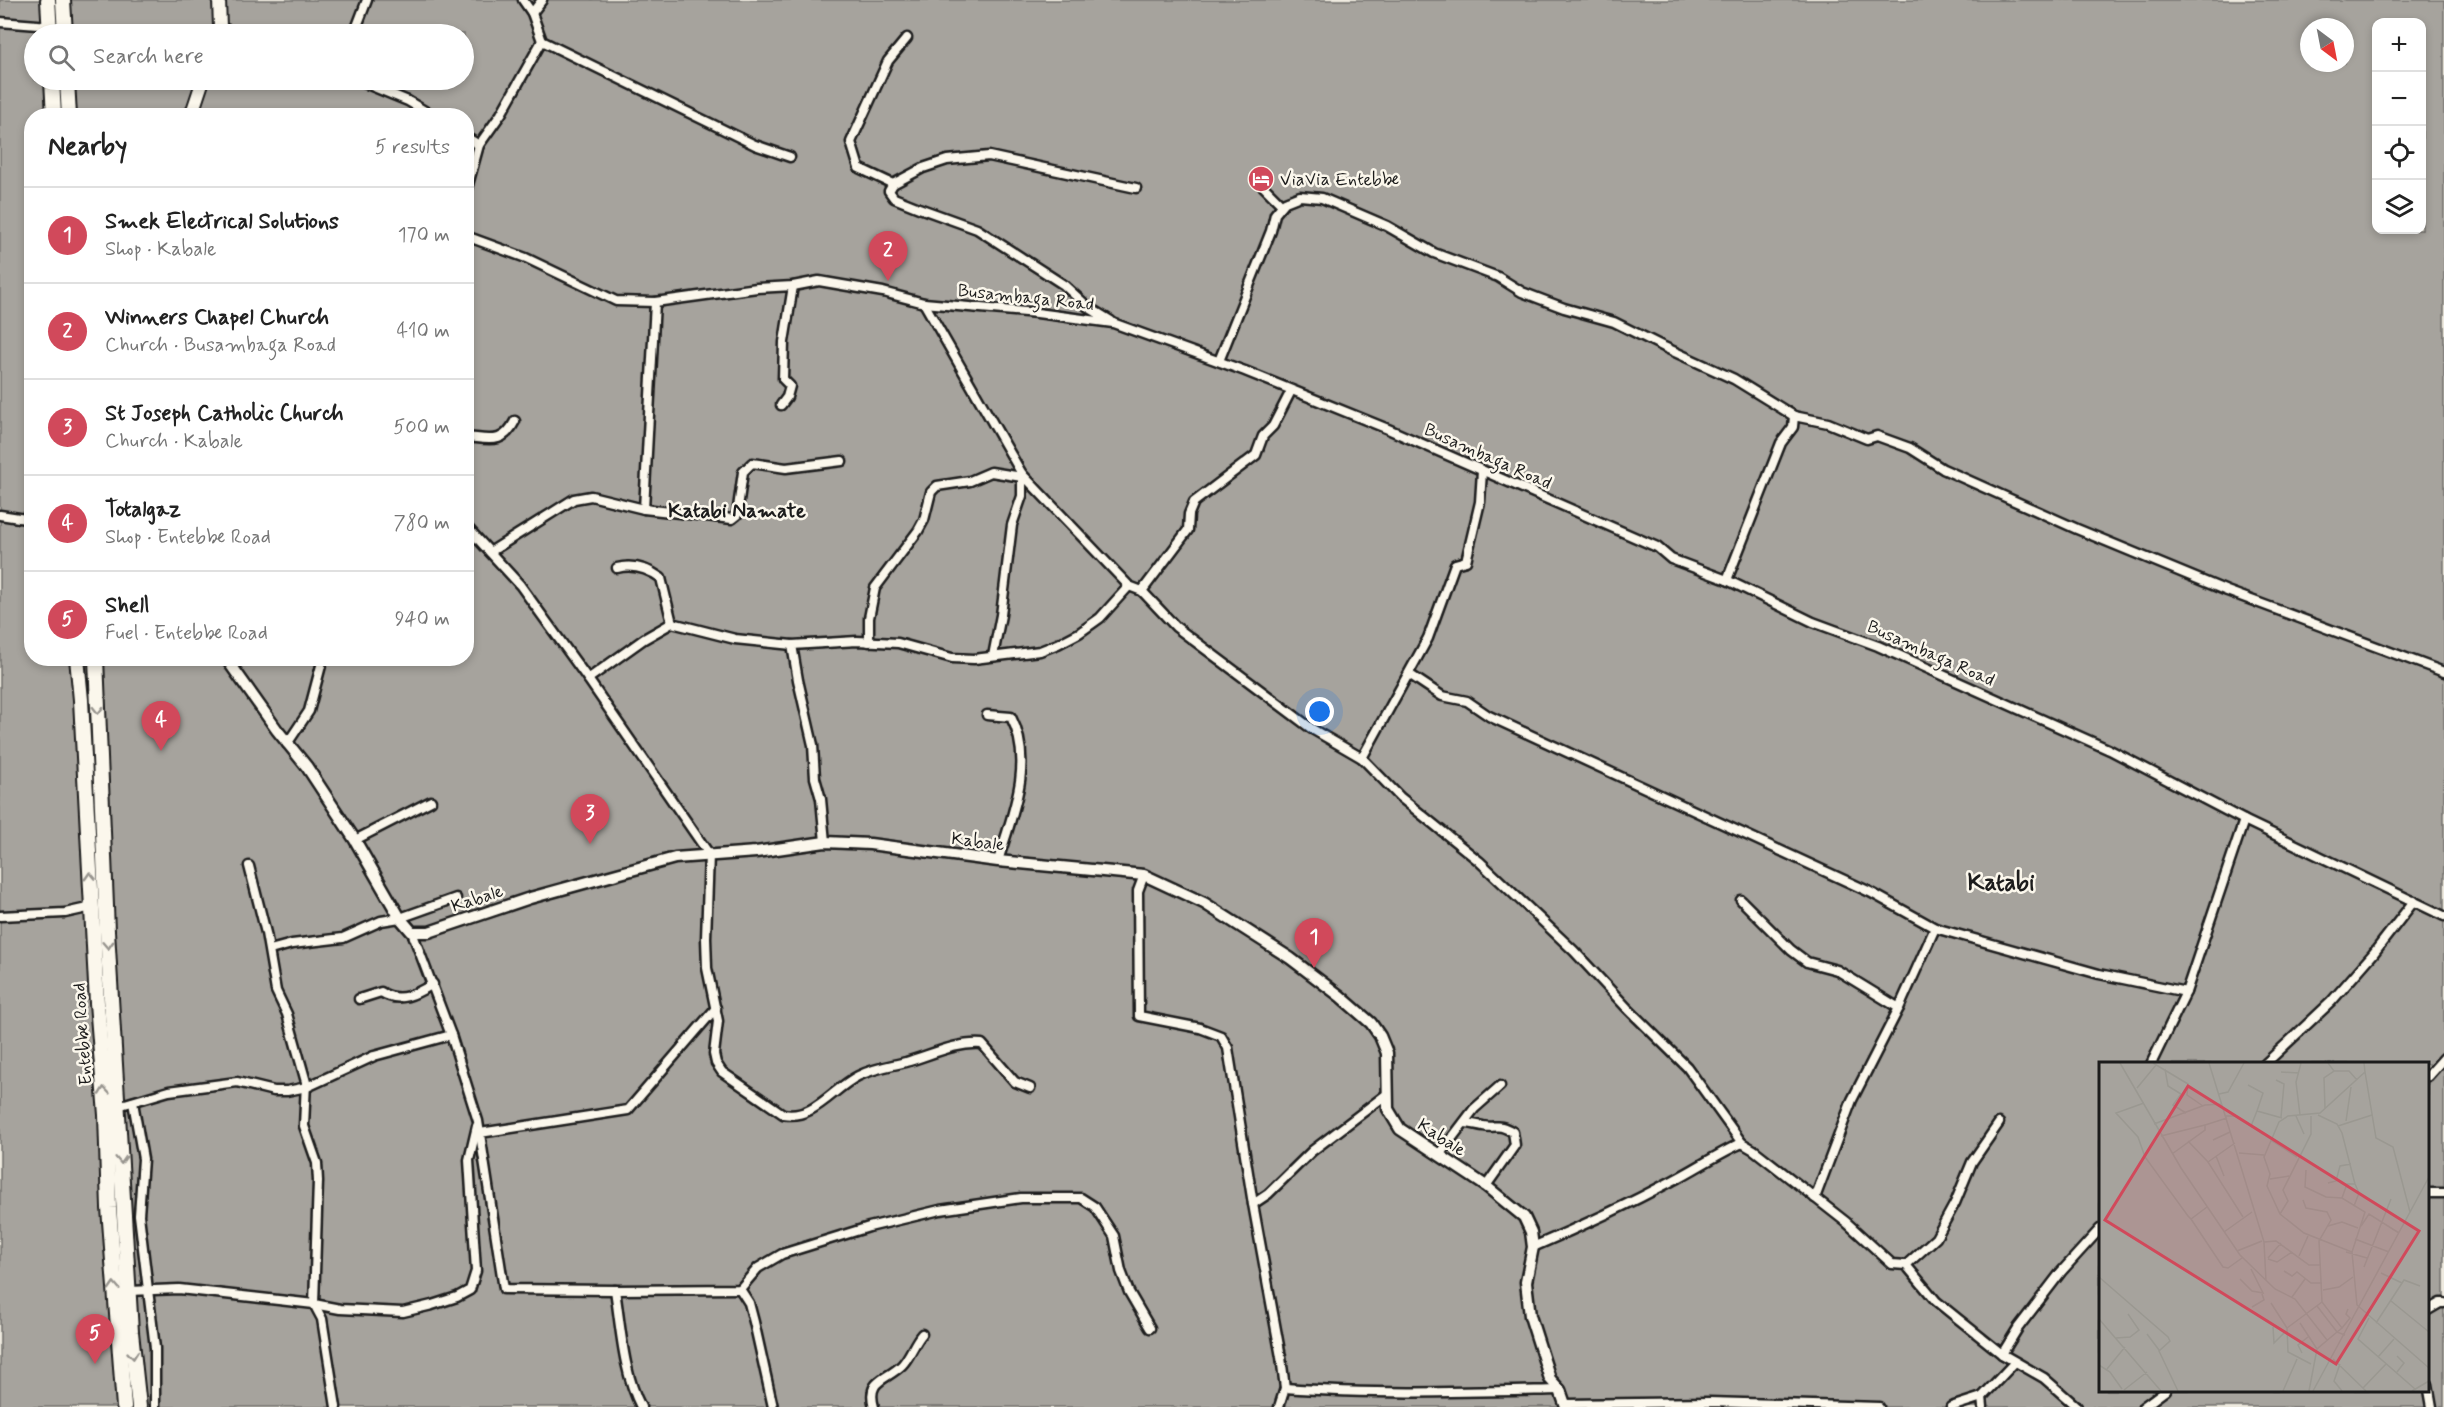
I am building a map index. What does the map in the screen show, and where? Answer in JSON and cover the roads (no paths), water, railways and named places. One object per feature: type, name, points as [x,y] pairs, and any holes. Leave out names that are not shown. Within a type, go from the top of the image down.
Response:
[{"type":"highway","points":[[48,0],[50,24]]},
{"type":"highway","points":[[63,0],[64,24]]},
{"type":"highway","points":[[53,90],[54,108]]},
{"type":"highway","points":[[68,90],[69,108]]},
{"type":"highway","name":"Entebbe Road","points":[[78,666],[99,1043],[106,1115],[114,1293],[124,1407]]},
{"type":"highway","name":"Entebbe Road","points":[[96,666],[107,931],[130,1332],[139,1407]]},
{"type":"main road","points":[[219,0],[219,24]]},
{"type":"main road","points":[[194,108],[200,90]]},
{"type":"street","points":[[358,24],[367,0]]},
{"type":"street","points":[[523,0],[532,14],[542,41],[755,144],[790,157]]},
{"type":"street","points":[[532,14],[542,0]]},
{"type":"street","points":[[0,22],[24,26]]},
{"type":"street","points":[[893,184],[859,168],[851,142],[888,61],[907,38]]},
{"type":"street","points":[[474,161],[478,145],[501,114],[542,41]]},
{"type":"street","points":[[381,90],[420,108]]},
{"type":"street","points":[[474,142],[478,145]]},
{"type":"street","points":[[1113,323],[1088,307],[1064,285],[977,229],[894,198],[889,191],[893,184],[922,168],[946,160],[989,156],[1136,188]]},
{"type":"street","points":[[1262,185],[1282,205]]},
{"type":"street","points":[[1219,361],[1271,231],[1275,214],[1282,205],[1300,196],[1322,198],[1387,226],[1434,253],[1498,277],[1522,292],[1564,308],[1614,322],[1734,378],[1794,416],[1828,423],[1867,439],[1877,436],[1910,448],[1943,469],[2077,529],[2227,591],[2444,672]]},
{"type":"street","name":"Busambaga Road","points":[[474,239],[526,258],[616,301],[655,302],[819,281],[883,292],[924,303],[1037,313],[1113,323],[1219,361],[1388,429],[1658,547],[1671,559],[1727,580],[1813,622],[1878,646],[2110,750],[2244,820],[2444,916]]},
{"type":"street","points":[[781,405],[787,397],[790,386],[783,379],[783,369],[784,342],[792,286]]},
{"type":"street","points":[[644,509],[655,302]]},
{"type":"street","points":[[924,303],[1022,476],[1130,586],[1142,591],[1176,627],[1216,658],[1312,729],[1362,758],[1400,797],[1479,861],[1574,951],[1627,1008],[1687,1067],[1742,1143],[1846,1222],[1892,1264],[1906,1265],[1936,1238],[1955,1203],[1972,1162],[1999,1123]]},
{"type":"street","points":[[1142,591],[1188,530],[1189,514],[1194,502],[1256,455],[1263,436],[1273,426],[1291,391]]},
{"type":"street","points":[[1727,580],[1781,443],[1793,427],[1794,416]]},
{"type":"street","points":[[474,438],[496,440],[508,433],[514,421]]},
{"type":"street","points":[[490,552],[574,499],[591,496],[644,509],[732,519],[737,515],[743,472],[752,463],[786,468],[842,461]]},
{"type":"street","points":[[1362,758],[1428,638],[1455,564],[1466,561],[1480,502],[1482,471]]},
{"type":"street","points":[[869,642],[869,618],[875,588],[918,531],[924,520],[931,492],[937,486],[970,481],[991,472],[1022,476]]},
{"type":"street","points":[[993,656],[1001,615],[1012,525],[1022,496],[1022,476]]},
{"type":"street","points":[[0,515],[24,519]]},
{"type":"street","points":[[474,536],[520,585],[588,678],[709,854],[706,938],[708,968],[718,1021],[714,1054],[716,1063],[722,1072],[783,1114],[794,1116],[804,1114],[857,1076],[882,1066],[905,1062],[969,1043],[982,1044],[1015,1082],[1030,1088]]},
{"type":"street","points":[[617,568],[625,566],[648,569],[661,578],[672,623]]},
{"type":"street","points":[[588,678],[644,639],[672,623],[735,639],[792,645],[898,643],[952,658],[974,659],[1040,651],[1079,633],[1100,618],[1130,586]]},
{"type":"street","points":[[792,645],[813,745],[815,778],[821,799],[825,842]]},
{"type":"street","points":[[232,666],[287,744],[307,767],[355,840],[400,918],[412,932],[451,1035],[478,1121],[504,1288],[740,1289],[758,1268],[782,1254],[869,1227],[940,1210],[1021,1198],[1081,1198],[1095,1207],[1114,1236],[1129,1292],[1149,1328]]},
{"type":"street","points":[[287,744],[309,711],[321,666]]},
{"type":"street","points":[[1409,674],[1442,696],[1467,701],[1489,716],[1870,892],[1935,928],[2099,974],[2186,992]]},
{"type":"street","points":[[987,715],[1011,717],[1017,728],[1022,758],[1021,783],[998,861]]},
{"type":"street","points":[[355,840],[431,801]]},
{"type":"street","points":[[2152,1062],[2186,992],[2244,820]]},
{"type":"street","name":"Kabale","points":[[412,932],[429,932],[530,898],[675,858],[756,852],[825,842],[870,844],[998,861],[1049,864],[1144,875],[1204,903],[1274,948],[1340,996],[1371,1023],[1387,1053],[1388,1109],[1400,1129],[1486,1186],[1524,1217],[1531,1232],[1533,1247],[1526,1282],[1530,1316],[1550,1378],[1560,1390],[1566,1406]]},
{"type":"street","points":[[249,866],[270,950],[276,991],[287,1014],[307,1087],[304,1126],[317,1163],[318,1181],[314,1304],[322,1319],[336,1407]]},
{"type":"street","points":[[1144,875],[1138,891],[1139,1016],[1200,1028],[1221,1036],[1228,1048],[1285,1388],[1279,1407]]},
{"type":"street","points":[[270,950],[292,944],[343,938],[381,921],[400,918],[456,898]]},
{"type":"street","points":[[1741,900],[1791,950],[1807,962],[1837,970],[1899,1008]]},
{"type":"street","points":[[2267,1062],[2338,993],[2373,954],[2414,901]]},
{"type":"street","points":[[0,916],[65,913],[92,907]]},
{"type":"street","points":[[1815,1198],[1852,1100],[1899,1008],[1935,928]]},
{"type":"street","points":[[359,999],[381,992],[390,998],[398,999],[417,993],[433,984]]},
{"type":"street","points":[[480,1133],[628,1110],[716,1008]]},
{"type":"street","points":[[118,1106],[169,1091],[237,1082],[274,1091],[307,1087],[374,1056],[451,1035]]},
{"type":"street","points":[[2429,1074],[2444,1058]]},
{"type":"street","points":[[1439,1155],[1474,1109],[1500,1086]]},
{"type":"street","points":[[1253,1204],[1269,1194],[1335,1133],[1387,1094]]},
{"type":"street","points":[[133,1102],[143,1159],[139,1215],[155,1348],[155,1407]]},
{"type":"street","points":[[129,1291],[179,1289],[340,1309],[403,1312],[457,1297],[470,1290],[476,1271],[469,1160],[478,1121]]},
{"type":"street","points":[[1464,1123],[1476,1123],[1485,1127],[1503,1126],[1513,1132],[1515,1145],[1486,1186]]},
{"type":"street","points":[[1533,1247],[1626,1205],[1676,1179],[1714,1155],[1742,1143]]},
{"type":"street","points":[[2429,1192],[2444,1193]]},
{"type":"street","points":[[2002,1354],[2018,1328],[2061,1272],[2099,1230]]},
{"type":"street","points":[[1906,1265],[1936,1301],[2002,1354],[2044,1378],[2077,1407]]},
{"type":"street","points":[[740,1289],[749,1303],[773,1407]]},
{"type":"street","points":[[615,1290],[626,1365],[631,1387],[641,1407]]},
{"type":"street","points":[[2429,1309],[2444,1303]]},
{"type":"street","points":[[874,1407],[872,1390],[876,1383],[902,1365],[912,1346],[922,1334]]},
{"type":"street","points":[[1951,1407],[1982,1397],[2015,1362]]},
{"type":"street","points":[[1285,1388],[1334,1392],[1465,1393],[1560,1390]]},
{"type":"street","points":[[2143,1407],[2163,1392]]},
{"type":"street","points":[[2429,1392],[2432,1407]]},
{"type":"street","points":[[1982,1397],[1983,1407]]},
{"type":"street","points":[[1566,1406],[1879,1407]]},
{"type":"place","name":"ViaVia Entebbe","points":[[1261,179]]},
{"type":"place","name":"Winners Chapel Church","points":[[888,281]]},
{"type":"place","name":"Totalgaz","points":[[161,751]]},
{"type":"place","name":"St Joseph Catholic Church","points":[[590,844]]},
{"type":"place","name":"Smek Electrical Solutions","points":[[1314,968]]},
{"type":"place","name":"Shell","points":[[95,1364]]},
{"type":"district","name":"Katabi Namate","points":[[737,510]]},
{"type":"district","name":"Katabi","points":[[2001,882]]}]
